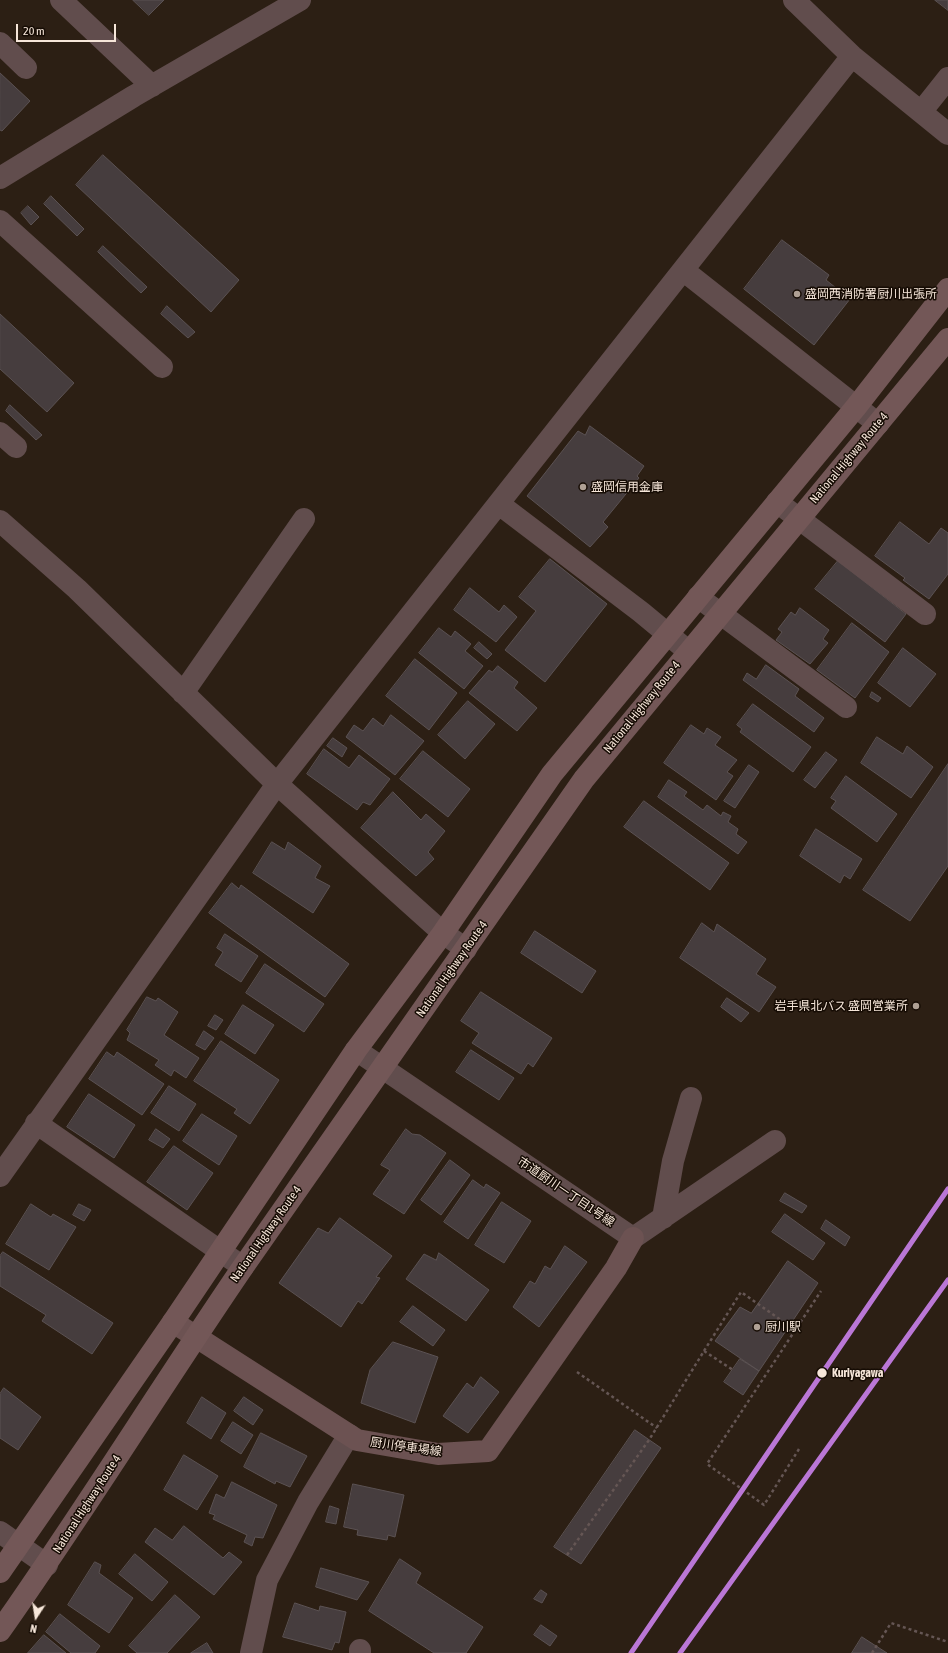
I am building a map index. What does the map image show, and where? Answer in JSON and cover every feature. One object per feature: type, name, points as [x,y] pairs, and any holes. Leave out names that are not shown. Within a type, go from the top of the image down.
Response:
[{"type":"highway","points":[[0,1572],[221,1252],[356,1050],[443,933],[552,774],[856,407],[948,289]]},
{"type":"highway","name":"National Highway Route 4","points":[[0,1631],[47,1565],[196,1336],[243,1267],[584,779],[798,518],[948,339]]},
{"type":"main road","name":"厨川停車場線","points":[[173,1322],[357,1440],[438,1454],[488,1451],[616,1268],[633,1238]]},
{"type":"street","points":[[61,0],[152,86]]},
{"type":"street","points":[[794,0],[852,56],[948,134]]},
{"type":"street","points":[[1,176],[288,3]]},
{"type":"street","points":[[0,43],[26,68]]},
{"type":"street","points":[[0,1176],[277,784],[852,56]]},
{"type":"street","points":[[921,112],[948,78]]},
{"type":"street","points":[[0,220],[162,367]]},
{"type":"street","points":[[684,270],[878,424]]},
{"type":"street","points":[[0,433],[16,447]]},
{"type":"street","points":[[777,502],[925,614]]},
{"type":"street","points":[[499,504],[688,651]]},
{"type":"street","points":[[183,693],[304,519]]},
{"type":"street","points":[[0,521],[77,589],[277,784],[443,933],[466,949]]},
{"type":"street","points":[[698,597],[846,707]]},
{"type":"street","name":"市道厨川一丁目1号線","points":[[356,1050],[633,1238]]},
{"type":"street","points":[[662,1218],[672,1161],[691,1098]]},
{"type":"street","points":[[36,1123],[243,1267]]},
{"type":"street","points":[[633,1238],[775,1141]]},
{"type":"street","points":[[251,1653],[267,1580],[308,1502],[349,1435]]},
{"type":"street","points":[[0,1532],[47,1565]]},
{"type":"path","points":[[799,1449],[764,1505],[707,1464],[822,1290]]},
{"type":"path","points":[[567,1555],[657,1428],[741,1292],[795,1330]]},
{"type":"path","points":[[704,1351],[733,1370]]},
{"type":"path","points":[[554,1356],[657,1428]]},
{"type":"path","points":[[872,1653],[891,1623],[948,1642]]},
{"type":"building","points":[[133,0],[164,0],[149,15]]},
{"type":"building","points":[[935,0],[948,0],[948,10]]},
{"type":"building","points":[[0,73],[30,101],[2,131],[0,130]]},
{"type":"building","points":[[103,155],[239,280],[211,312],[76,185]]},
{"type":"building","points":[[51,196],[84,229],[77,236],[44,204]]},
{"type":"building","points":[[28,206],[39,217],[31,225],[21,213]]},
{"type":"building","name":"盛岡西消防署厨川出張所","points":[[782,240],[829,275],[826,280],[850,299],[814,345],[744,289]]},
{"type":"building","points":[[103,246],[147,287],[141,293],[98,252]]},
{"type":"building","points":[[167,306],[195,332],[188,338],[161,314]]},
{"type":"building","points":[[0,314],[74,383],[47,412],[0,369]]},
{"type":"building","points":[[10,405],[42,435],[36,440],[6,411]]},
{"type":"building","name":"盛岡信用金庫","points":[[590,426],[644,466],[637,476],[639,478],[603,522],[608,527],[590,547],[527,496],[578,431],[585,435]]},
{"type":"building","points":[[900,522],[929,544],[941,528],[948,533],[948,574],[929,599],[903,580],[905,578],[875,556]]},
{"type":"building","points":[[550,559],[607,604],[545,682],[505,650],[536,611],[519,597]]},
{"type":"building","points":[[838,561],[906,614],[885,642],[815,589]]},
{"type":"building","points":[[470,588],[499,612],[504,605],[517,617],[496,642],[454,610]]},
{"type":"building","points":[[800,608],[829,630],[823,639],[828,643],[810,664],[776,640],[782,632],[778,629],[791,612],[795,615]]},
{"type":"building","points":[[852,623],[889,652],[855,698],[817,670]]},
{"type":"building","points":[[439,628],[451,637],[455,631],[471,644],[465,651],[483,666],[464,689],[419,653]]},
{"type":"building","points":[[479,642],[492,654],[487,659],[474,648]]},
{"type":"building","points":[[903,648],[936,674],[910,707],[878,683]]},
{"type":"building","points":[[415,659],[457,693],[429,730],[386,696]]},
{"type":"building","points":[[766,665],[799,689],[795,696],[824,718],[814,732],[743,680],[747,673],[756,679]]},
{"type":"building","points":[[498,666],[518,682],[514,688],[537,708],[517,731],[469,693],[489,670],[492,672]]},
{"type":"building","points":[[872,692],[881,698],[878,702],[870,697]]},
{"type":"building","points":[[468,701],[495,724],[465,759],[438,735]]},
{"type":"building","points":[[753,704],[811,747],[793,772],[740,732],[742,729],[737,725]]},
{"type":"building","points":[[391,715],[424,741],[395,775],[346,737],[354,725],[363,731],[373,718],[383,726]]},
{"type":"building","points":[[691,725],[704,734],[707,728],[721,737],[715,745],[737,760],[727,772],[733,776],[716,800],[664,763]]},
{"type":"building","points":[[877,737],[903,754],[907,746],[933,767],[911,798],[861,763]]},
{"type":"building","points":[[333,738],[347,748],[342,757],[327,746]]},
{"type":"building","points":[[324,749],[349,768],[359,755],[390,779],[370,805],[363,802],[357,810],[307,774]]},
{"type":"building","points":[[423,751],[470,789],[448,817],[400,779]]},
{"type":"building","points":[[826,752],[837,760],[815,788],[804,780]]},
{"type":"building","points":[[948,764],[948,866],[910,921],[863,890]]},
{"type":"building","points":[[749,765],[759,772],[735,808],[724,801]]},
{"type":"building","points":[[846,776],[897,814],[877,842],[831,808],[836,801],[831,798]]},
{"type":"building","points":[[669,780],[687,792],[684,796],[703,810],[707,805],[721,816],[723,812],[731,816],[728,822],[738,829],[736,834],[747,842],[738,854],[658,797]]},
{"type":"building","points":[[393,792],[421,820],[426,814],[445,831],[428,852],[434,859],[416,876],[361,828]]},
{"type":"building","points":[[644,801],[729,863],[710,890],[624,827]]},
{"type":"building","points":[[816,829],[862,859],[850,879],[844,875],[840,883],[800,856]]},
{"type":"building","points":[[272,842],[285,850],[288,842],[321,866],[315,878],[330,886],[313,913],[253,873]]},
{"type":"building","points":[[232,883],[239,889],[241,885],[349,964],[325,997],[209,913]]},
{"type":"building","points":[[702,923],[714,932],[717,924],[766,959],[756,974],[776,987],[759,1012],[680,958]]},
{"type":"building","points":[[535,931],[596,971],[582,993],[521,953]]},
{"type":"building","points":[[225,934],[258,956],[241,982],[215,965],[223,952],[217,948]]},
{"type":"building","points":[[265,964],[324,1004],[304,1032],[246,993]]},
{"type":"building","points":[[481,992],[552,1038],[533,1067],[528,1063],[521,1074],[472,1043],[479,1033],[461,1021]]},
{"type":"building","points":[[147,997],[156,1001],[158,998],[178,1012],[164,1035],[199,1058],[186,1078],[174,1070],[171,1076],[155,1065],[159,1060],[127,1040],[130,1033],[127,1030]]},
{"type":"building","points":[[727,998],[749,1013],[741,1022],[721,1007]]},
{"type":"building","points":[[243,1005],[274,1025],[255,1054],[225,1034]]},
{"type":"building","points":[[215,1015],[223,1020],[216,1030],[208,1026]]},
{"type":"building","points":[[204,1031],[214,1038],[205,1050],[196,1045]]},
{"type":"building","points":[[221,1041],[279,1080],[250,1124],[234,1113],[237,1109],[194,1081]]},
{"type":"building","points":[[471,1050],[514,1078],[499,1100],[456,1072]]},
{"type":"building","points":[[107,1052],[114,1057],[117,1052],[164,1084],[142,1115],[89,1079]]},
{"type":"building","points":[[169,1086],[196,1104],[179,1131],[151,1113]]},
{"type":"building","points":[[89,1094],[135,1125],[114,1158],[67,1127]]},
{"type":"building","points":[[202,1114],[237,1136],[219,1165],[183,1141]]},
{"type":"building","points":[[156,1129],[170,1139],[163,1148],[149,1140]]},
{"type":"building","points":[[406,1129],[412,1134],[420,1135],[446,1153],[404,1214],[373,1194],[390,1170],[381,1165]]},
{"type":"building","points":[[174,1146],[213,1173],[187,1210],[147,1182]]},
{"type":"building","points":[[450,1160],[470,1175],[441,1215],[421,1200]]},
{"type":"building","points":[[473,1180],[484,1188],[486,1184],[500,1193],[468,1239],[444,1222]]},
{"type":"building","points":[[785,1193],[807,1206],[802,1213],[780,1201]]},
{"type":"building","points":[[502,1202],[531,1221],[504,1263],[475,1245]]},
{"type":"building","points":[[31,1204],[51,1217],[53,1214],[76,1227],[49,1270],[6,1244]]},
{"type":"building","points":[[79,1204],[91,1210],[84,1221],[73,1215]]},
{"type":"building","points":[[785,1214],[825,1243],[813,1260],[772,1232]]},
{"type":"building","points":[[340,1218],[392,1256],[376,1277],[380,1278],[362,1304],[358,1301],[341,1327],[279,1283],[318,1228],[328,1233]]},
{"type":"building","points":[[826,1220],[850,1237],[845,1246],[821,1229]]},
{"type":"building","points":[[565,1246],[587,1262],[539,1327],[513,1307],[530,1281],[535,1284],[545,1266],[550,1269]]},
{"type":"building","points":[[3,1252],[113,1323],[92,1354],[42,1321],[46,1315],[0,1286],[0,1256]]},
{"type":"building","points":[[439,1253],[489,1290],[466,1321],[406,1279],[424,1254],[436,1260]]},
{"type":"building","name":"厨川駅","points":[[788,1261],[818,1283],[759,1371],[715,1341],[740,1307],[751,1313]]},
{"type":"building","points":[[413,1306],[445,1330],[433,1346],[400,1322]]},
{"type":"building","points":[[393,1342],[438,1357],[415,1423],[361,1403],[370,1370]]},
{"type":"building","points":[[740,1359],[759,1371],[743,1395],[724,1382]]},
{"type":"building","points":[[481,1377],[499,1392],[468,1433],[443,1416],[467,1383],[473,1388]]},
{"type":"building","points":[[4,1388],[41,1417],[18,1450],[0,1438],[0,1394]]},
{"type":"building","points":[[202,1397],[226,1413],[211,1439],[187,1423]]},
{"type":"building","points":[[244,1397],[263,1410],[253,1425],[234,1411]]},
{"type":"building","points":[[233,1422],[253,1435],[241,1454],[221,1441]]},
{"type":"building","points":[[635,1430],[661,1448],[581,1564],[554,1547]]},
{"type":"building","points":[[261,1433],[307,1456],[290,1487],[276,1481],[275,1484],[244,1467]]},
{"type":"building","points":[[184,1455],[218,1476],[197,1510],[164,1490]]},
{"type":"building","points":[[232,1482],[277,1505],[263,1538],[255,1537],[252,1546],[244,1542],[247,1535],[213,1519],[215,1515],[209,1513],[216,1494],[224,1498]]},
{"type":"building","points":[[353,1484],[404,1495],[395,1537],[388,1535],[387,1540],[357,1535],[358,1530],[344,1527]]},
{"type":"building","points":[[330,1506],[339,1509],[336,1524],[326,1522]]},
{"type":"building","points":[[184,1526],[223,1558],[229,1552],[242,1562],[214,1595],[145,1542],[155,1528],[172,1540]]},
{"type":"building","points":[[135,1554],[168,1582],[152,1601],[119,1574]]},
{"type":"building","points":[[400,1559],[421,1573],[416,1583],[483,1627],[466,1653],[434,1653],[369,1611]]},
{"type":"building","points":[[95,1562],[101,1565],[99,1573],[133,1598],[109,1633],[68,1605]]},
{"type":"building","points":[[321,1568],[369,1582],[357,1600],[316,1587]]},
{"type":"building","points":[[541,1590],[547,1594],[542,1603],[534,1599]]},
{"type":"building","points":[[175,1595],[200,1617],[167,1653],[137,1653],[129,1646]]},
{"type":"building","points":[[295,1603],[319,1611],[320,1606],[346,1612],[339,1643],[335,1642],[332,1650],[283,1637]]},
{"type":"building","points":[[60,1614],[100,1646],[95,1653],[71,1653],[46,1632]]},
{"type":"building","points":[[541,1625],[557,1636],[550,1646],[534,1635]]},
{"type":"building","points":[[44,1635],[66,1653],[28,1653]]},
{"type":"building","points":[[862,1637],[876,1646],[887,1653],[852,1653]]},
{"type":"building","points":[[207,1643],[213,1653],[191,1653]]},
{"type":"transit line","points":[[631,1653],[948,1189]]},
{"type":"transit line","points":[[680,1653],[948,1280]]},
{"type":"place","name":"盛岡西消防署厨川出張所","points":[[797,294]]},
{"type":"place","name":"盛岡信用金庫","points":[[583,487]]},
{"type":"place","name":"岩手県北バス 盛岡営業所","points":[[916,1006]]},
{"type":"place","name":"厨川駅","points":[[757,1327]]},
{"type":"place","name":"Kuriyagawa","points":[[822,1373]]}]
